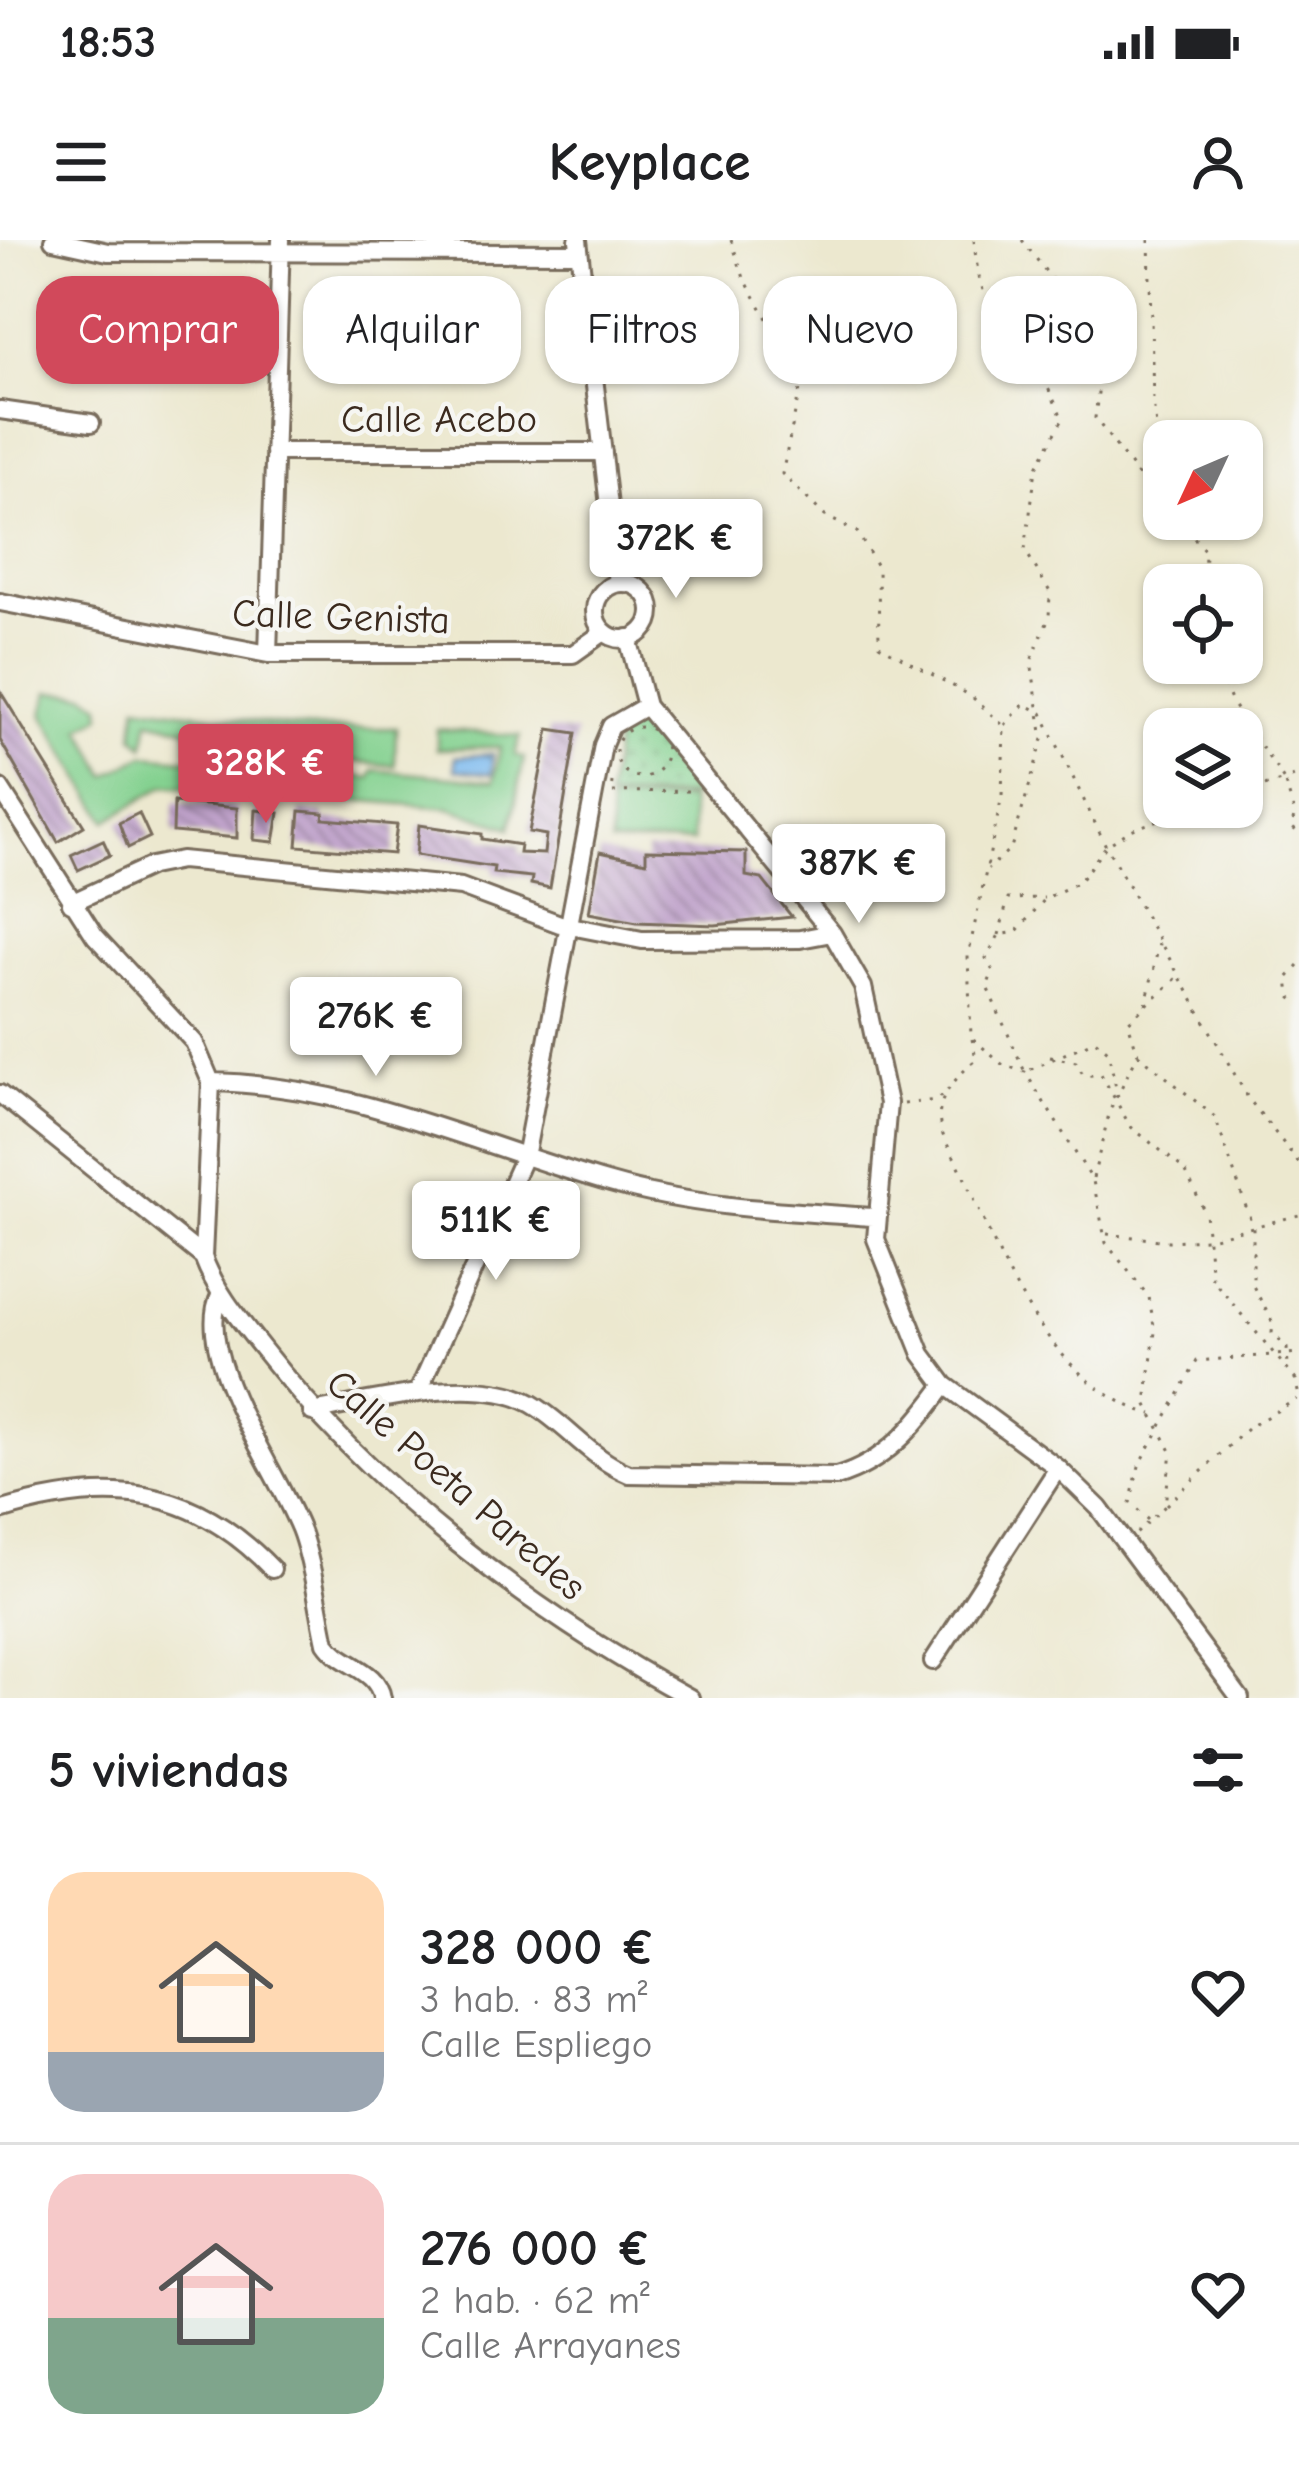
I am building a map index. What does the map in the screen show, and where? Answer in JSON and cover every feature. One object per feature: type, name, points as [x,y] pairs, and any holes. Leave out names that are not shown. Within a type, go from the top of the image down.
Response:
[{"type":"street","points":[[53,240],[108,251],[579,246],[618,583]]},
{"type":"street","points":[[268,654],[281,246]]},
{"type":"street","points":[[0,410],[91,423]]},
{"type":"street","name":"Calle Acebo","points":[[274,452],[603,452]]},
{"type":"street","points":[[618,583],[635,586],[650,606],[648,623],[628,638],[604,632],[595,608],[602,592],[618,583]]},
{"type":"street","name":"Calle Genista","points":[[0,602],[268,654],[573,654],[604,632]]},
{"type":"street","points":[[628,638],[646,706],[832,932],[863,987],[887,1106],[874,1216],[884,1264],[922,1354],[945,1385],[1058,1468],[1126,1544],[1240,1698]]},
{"type":"street","points":[[418,1392],[526,1152],[603,745],[611,726],[646,706]]},
{"type":"street","points":[[0,788],[70,903],[194,1042],[211,1082],[203,1257]]},
{"type":"street","points":[[70,903],[151,866],[181,860],[461,887],[569,926],[642,940],[800,939],[832,932]]},
{"type":"street","points":[[211,1082],[331,1096],[526,1152],[609,1183],[705,1205],[874,1216]]},
{"type":"street","name":"Calle Poeta Paredes","points":[[0,1094],[203,1257],[220,1295],[312,1412],[545,1612],[690,1698]]},
{"type":"street","points":[[220,1295],[213,1310],[214,1333],[258,1454],[302,1535],[326,1643],[336,1658],[373,1677],[382,1698]]},
{"type":"street","points":[[312,1412],[418,1392],[511,1394],[534,1405],[604,1464],[629,1474],[836,1478],[868,1468],[921,1419],[945,1385]]},
{"type":"street","points":[[932,1661],[1058,1468]]},
{"type":"street","points":[[0,1510],[76,1490],[136,1493],[227,1527],[272,1569]]},
{"type":"path","points":[[731,240],[744,278],[802,380],[782,474],[825,516],[857,532],[878,568],[879,645],[971,696],[1004,726]]},
{"type":"path","points":[[974,240],[982,298],[1007,328],[1052,362],[1048,388],[1063,419],[1036,469],[1025,550],[1050,592],[1048,618],[1031,661],[1043,739],[1012,848],[986,871]]},
{"type":"path","points":[[1022,240],[1057,286],[1086,309],[1087,357],[1099,385],[1095,418],[1143,482]]},
{"type":"path","points":[[1149,240],[1155,420]]},
{"type":"path","points":[[1224,684],[1284,780],[1295,814],[1291,827],[1299,833]]},
{"type":"path","points":[[887,1106],[936,1100],[976,1059],[968,956],[1002,796],[1004,726],[1024,704],[1042,713],[1106,846],[1248,1099],[1299,1163]]},
{"type":"path","points":[[616,751],[622,769],[635,777],[657,771],[665,758],[659,736],[644,728],[628,731],[616,751],[611,792],[701,790]]},
{"type":"path","points":[[1263,786],[1299,774]]},
{"type":"path","points":[[999,935],[1016,932],[1046,898],[1079,882],[1106,846],[1143,826]]},
{"type":"path","points":[[1046,898],[1008,899],[999,935],[986,958],[993,971],[987,987],[1025,1072],[1093,1181]]},
{"type":"path","points":[[1145,1010],[1161,937]]},
{"type":"path","points":[[1299,966],[1288,977],[1290,996],[1299,1004]]},
{"type":"path","points":[[1181,974],[1128,1022],[1138,1054],[1216,1117],[1253,1227],[1253,1286],[1273,1323],[1272,1334],[1288,1348],[1288,1371]]},
{"type":"path","points":[[971,1037],[1003,1065],[1025,1072],[1094,1040],[1108,1052],[1130,1126],[1185,1170],[1205,1213],[1212,1279],[1296,1380],[1299,1398],[1248,1428],[1126,1544]]},
{"type":"path","points":[[1138,1054],[1096,1149],[1093,1181],[1104,1233],[1149,1297],[1155,1332],[1146,1403],[1171,1451],[1165,1506]]},
{"type":"path","points":[[1050,1058],[1076,1062],[1084,1076],[1101,1074],[1118,1097]]},
{"type":"path","points":[[947,1091],[939,1111],[943,1137],[1038,1327],[1066,1360],[1134,1410],[1152,1414]]},
{"type":"path","points":[[1104,1233],[1168,1241],[1206,1239],[1299,1215]]},
{"type":"path","points":[[1149,1521],[1130,1503],[1139,1466],[1197,1360],[1299,1353]]},
{"type":"green space","points":[[48,692],[86,694],[101,705],[102,716],[81,728],[107,776],[145,755],[371,778],[374,770],[494,781],[500,747],[437,749],[437,729],[520,736],[515,755],[524,758],[511,828],[449,808],[165,785],[107,821],[43,715]]},
{"type":"green space","points":[[137,705],[309,729],[396,728],[395,766],[298,755],[298,761],[188,751],[188,729],[149,720],[144,746],[134,736]]},
{"type":"green space","points":[[640,722],[659,731],[708,795],[607,798],[617,734]]},
{"type":"green space","points":[[690,799],[693,842],[611,844],[609,801]]},
{"type":"water","points":[[493,754],[492,774],[455,770],[455,757]]},
{"type":"building","points":[[0,691],[84,826],[58,842],[0,740]]},
{"type":"building","points":[[549,729],[576,733],[550,888],[531,884],[532,877],[493,873],[494,867],[416,855],[419,825],[482,834],[482,839],[520,845],[519,853],[544,854],[546,835],[529,832]]},
{"type":"building","points":[[174,802],[237,808],[237,838],[173,832]]},
{"type":"building","points":[[256,810],[279,813],[274,842],[254,840]]},
{"type":"building","points":[[300,811],[324,813],[323,819],[397,825],[393,854],[297,846]]},
{"type":"building","points":[[139,813],[150,837],[128,848],[119,823]]},
{"type":"building","points":[[103,840],[110,855],[78,870],[71,855]]},
{"type":"building","points":[[646,850],[746,852],[746,876],[762,879],[792,917],[715,925],[637,922],[589,913],[600,852],[646,862]]}]
